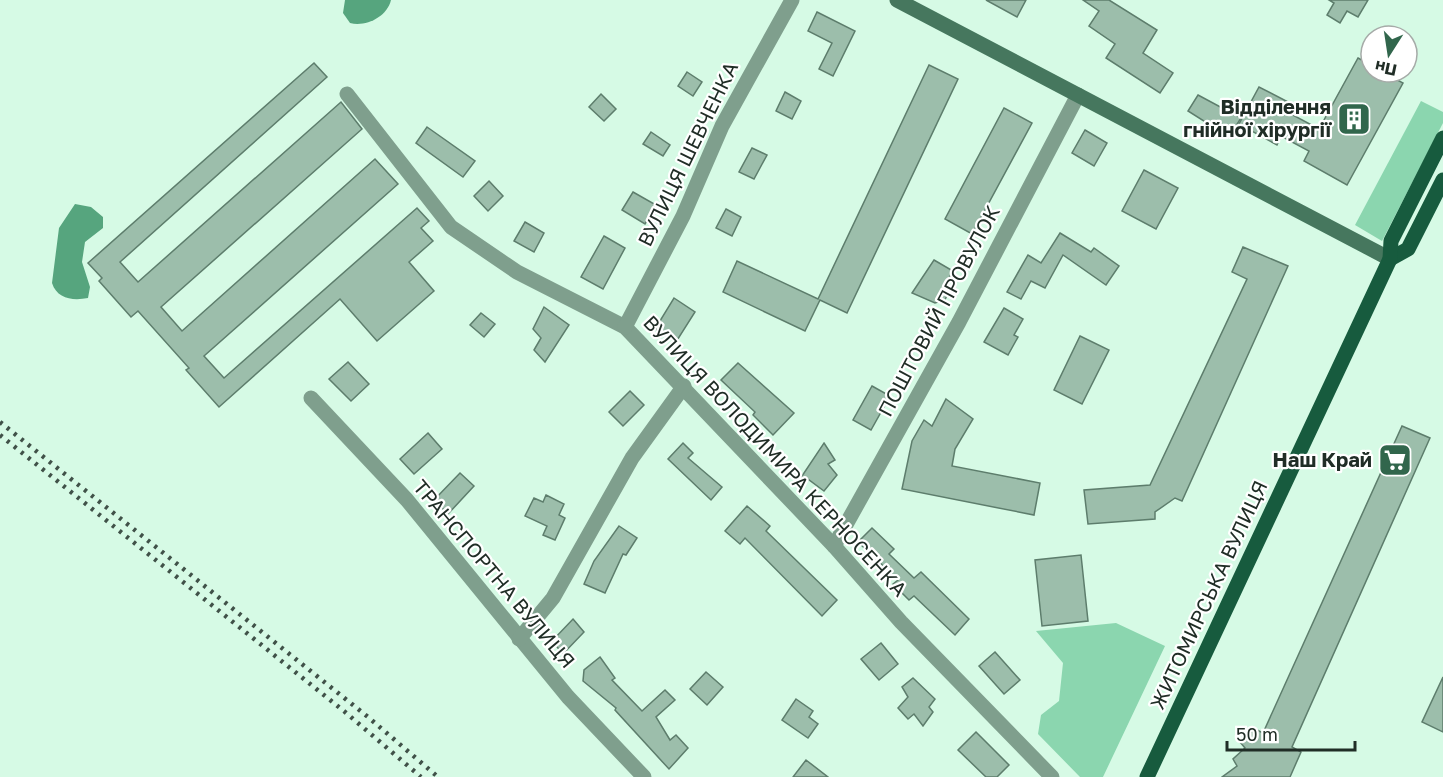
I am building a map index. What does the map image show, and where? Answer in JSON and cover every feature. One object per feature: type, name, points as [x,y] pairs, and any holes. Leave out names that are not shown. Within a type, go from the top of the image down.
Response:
[{"type":"main road","points":[[897,0],[1390,260],[1407,249],[1443,180]]},
{"type":"main road","name":"ЖИТОМИРСЬКА ВУЛИЦЯ","points":[[1148,777],[1390,260],[1391,242],[1443,138]]},
{"type":"street","name":"ВУЛИЦЯ ШЕВЧЕНКА","points":[[625,327],[682,216],[722,126],[792,0]]},
{"type":"street","name":"ВУЛИЦЯ ВОЛОДИМИРА КЕРНОСЕНКА","points":[[347,94],[451,227],[517,273],[625,327],[684,386],[834,546],[901,622],[1052,777]]},
{"type":"street","name":"ПОШТОВИЙ ПРОВУЛОК","points":[[834,546],[959,322],[1078,95]]},
{"type":"street","points":[[519,639],[553,598],[632,458],[684,386]]},
{"type":"street","name":"ТРАНСПОРТНА ВУЛИЦЯ","points":[[310,398],[407,500],[568,697],[645,777]]},
{"type":"shaded area","points":[[345,0],[391,0],[380,16],[369,22],[356,24],[350,23],[343,13]]},
{"type":"shaded area","points":[[1421,101],[1443,112],[1443,123],[1382,241],[1355,225]]},
{"type":"shaded area","points":[[75,204],[91,207],[103,217],[103,228],[85,242],[82,262],[90,287],[88,298],[77,299],[62,296],[52,283],[59,228]]},
{"type":"shaded area","points":[[1116,623],[1165,646],[1103,777],[1080,777],[1038,734],[1041,715],[1059,701],[1063,663],[1036,631]]},
{"type":"building","points":[[986,0],[1026,0],[1017,17]]},
{"type":"building","points":[[1083,0],[1109,0],[1157,30],[1143,53],[1173,73],[1160,93],[1106,58],[1115,44],[1089,26],[1099,11]]},
{"type":"building","points":[[1329,0],[1368,0],[1358,17],[1347,11],[1340,23],[1327,15],[1334,3]]},
{"type":"building","points":[[817,12],[855,31],[833,76],[819,69],[832,43],[808,31]]},
{"type":"building","name":"Відділення гнійної хірургії","points":[[1358,58],[1359,84],[1402,84],[1347,185],[1304,161],[1309,151],[1281,136],[1277,145],[1239,124],[1259,87],[1294,105],[1289,113],[1319,129]]},
{"type":"building","points":[[314,63],[327,77],[120,262],[138,282],[341,102],[362,129],[161,307],[182,331],[375,159],[398,184],[204,356],[224,378],[417,208],[429,221],[421,228],[433,241],[409,262],[434,291],[377,341],[340,299],[219,407],[186,370],[189,368],[138,311],[131,317],[99,281],[102,278],[88,263]]},
{"type":"building","points":[[929,65],[958,79],[847,313],[820,300],[805,331],[723,292],[737,261],[818,299]]},
{"type":"building","points":[[687,72],[702,82],[693,96],[678,86]]},
{"type":"building","points":[[785,92],[801,101],[792,119],[776,111]]},
{"type":"building","points":[[601,94],[616,109],[604,121],[589,107]]},
{"type":"building","points":[[1198,95],[1241,118],[1229,137],[1188,111]]},
{"type":"building","points":[[1004,108],[1032,123],[972,234],[945,219]]},
{"type":"building","points":[[427,127],[475,161],[463,177],[416,143]]},
{"type":"building","points":[[1085,130],[1107,143],[1094,166],[1072,153]]},
{"type":"building","points":[[651,132],[670,145],[663,156],[643,144]]},
{"type":"building","points":[[752,148],[767,155],[754,179],[739,172]]},
{"type":"building","points":[[1144,170],[1178,188],[1156,229],[1122,211]]},
{"type":"building","points":[[489,181],[503,196],[488,211],[474,196]]},
{"type":"building","points":[[633,192],[656,205],[645,224],[622,210]]},
{"type":"building","points":[[726,209],[741,217],[732,236],[716,228]]},
{"type":"building","points":[[525,222],[544,233],[534,252],[514,241]]},
{"type":"building","points":[[1060,233],[1091,252],[1094,248],[1119,266],[1106,285],[1063,255],[1045,288],[1031,281],[1021,299],[1007,292],[1028,255],[1041,263]]},
{"type":"building","points":[[604,236],[625,248],[603,289],[581,277]]},
{"type":"building","points":[[1243,247],[1288,266],[1182,501],[1175,498],[1155,512],[1155,519],[1088,524],[1084,490],[1150,485],[1247,279],[1232,272]]},
{"type":"building","points":[[934,260],[953,271],[945,285],[949,290],[945,300],[935,303],[912,293]]},
{"type":"building","points":[[674,298],[695,312],[676,342],[655,329]]},
{"type":"building","points":[[544,307],[569,325],[545,362],[534,350],[541,338],[533,329]]},
{"type":"building","points":[[1004,308],[1023,319],[1014,335],[1018,337],[1008,355],[984,342]]},
{"type":"building","points":[[481,313],[495,324],[484,337],[470,325]]},
{"type":"building","points":[[1080,336],[1109,350],[1082,404],[1054,390]]},
{"type":"building","points":[[348,362],[369,384],[351,401],[329,379]]},
{"type":"building","points":[[738,363],[794,413],[773,435],[753,415],[755,412],[721,380]]},
{"type":"building","points":[[872,386],[890,396],[871,430],[853,420]]},
{"type":"building","points":[[630,391],[644,405],[623,426],[609,412]]},
{"type":"building","points":[[946,399],[973,419],[955,449],[952,466],[1040,483],[1034,515],[902,489],[912,441],[924,420],[932,426]]},
{"type":"building","points":[[1402,426],[1430,438],[1292,747],[1301,752],[1290,777],[1222,777],[1237,766],[1233,759],[1245,748],[1240,742],[1255,729],[1263,733]]},
{"type":"building","points":[[428,433],[442,449],[414,474],[400,459]]},
{"type":"building","points":[[683,443],[693,453],[688,458],[722,487],[711,500],[668,459]]},
{"type":"building","points":[[824,443],[835,460],[828,464],[837,475],[824,491],[805,477],[798,482]]},
{"type":"building","points":[[460,473],[474,486],[448,514],[434,500]]},
{"type":"building","points":[[546,495],[564,504],[559,515],[565,518],[555,540],[543,535],[547,526],[525,516],[534,498],[543,502]]},
{"type":"building","points":[[747,506],[770,526],[766,531],[837,600],[822,616],[745,538],[740,544],[725,531]]},
{"type":"building","points":[[619,526],[637,538],[626,555],[623,554],[605,593],[584,584],[594,561]]},
{"type":"building","points":[[872,528],[894,549],[889,554],[914,578],[921,572],[969,619],[955,635],[914,596],[909,600],[893,584],[898,580],[858,542]]},
{"type":"building","points":[[1081,555],[1088,621],[1042,626],[1035,560]]},
{"type":"building","points":[[573,619],[584,632],[563,654],[552,641]]},
{"type":"building","points":[[881,643],[898,664],[879,680],[861,659]]},
{"type":"building","points":[[995,652],[1020,680],[1004,694],[979,666]]},
{"type":"building","points":[[600,657],[615,678],[612,680],[642,711],[665,690],[675,700],[656,717],[670,740],[676,735],[688,748],[669,769],[615,710],[616,708],[583,681],[584,670]]},
{"type":"building","points":[[706,672],[723,687],[707,705],[690,689]]},
{"type":"building","points":[[1443,677],[1443,732],[1422,722]]},
{"type":"building","points":[[913,678],[935,699],[929,707],[933,712],[923,726],[914,714],[908,719],[898,708],[908,697],[902,687]]},
{"type":"building","points":[[796,699],[813,711],[809,717],[818,724],[808,738],[782,720]]},
{"type":"building","points":[[976,732],[1009,765],[997,777],[986,777],[958,750]]},
{"type":"building","points":[[806,760],[828,777],[793,777]]},
{"type":"railway","points":[[0,422],[368,717],[438,777]]},
{"type":"railway","points":[[0,435],[345,712],[421,777]]},
{"type":"place","name":"Відділення гнійної хірургії","points":[[1354,119]]},
{"type":"place","name":"Наш Край","points":[[1395,460]]}]
